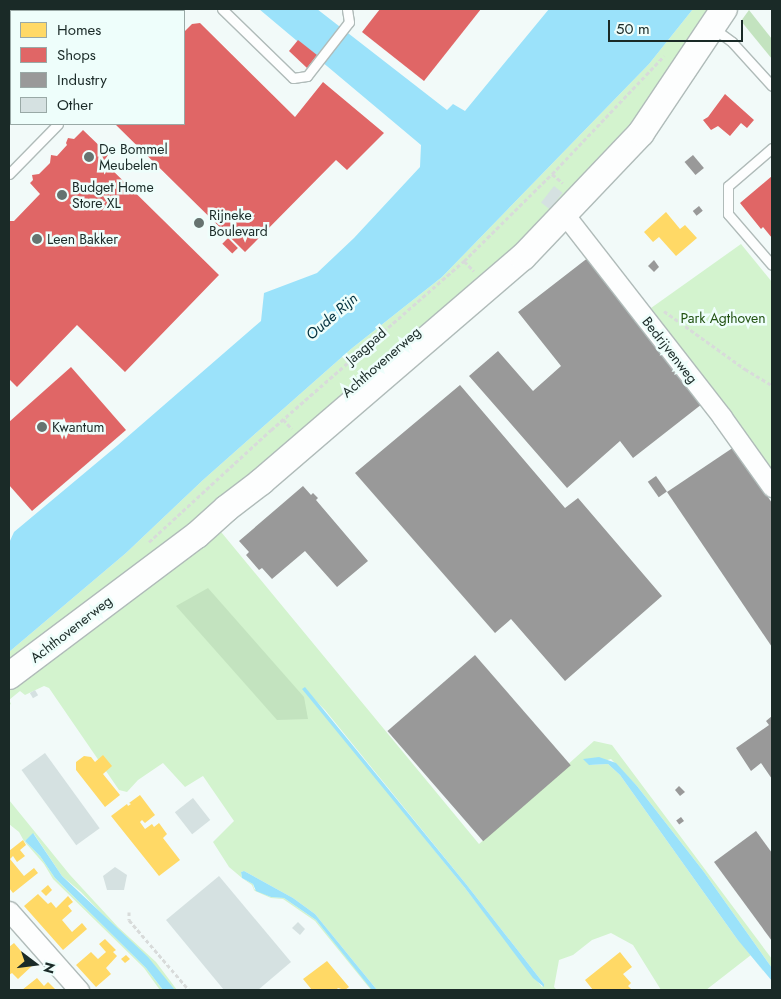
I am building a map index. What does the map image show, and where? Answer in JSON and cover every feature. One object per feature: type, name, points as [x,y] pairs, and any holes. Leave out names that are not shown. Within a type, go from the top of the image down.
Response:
[{"type":"street","name":"Achthovenerweg","points":[[9,676],[197,535],[227,508],[262,482],[523,258],[641,133],[718,18]]},
{"type":"street","name":"Achthovenerweg","points":[[227,508],[249,476],[472,269],[512,249],[556,223]]},
{"type":"street","name":"Bedrijvenweg","points":[[556,223],[646,319],[722,417],[772,487]]},
{"type":"street","points":[[9,911],[79,990]]},
{"type":"lane","points":[[222,9],[293,78],[307,76],[349,22],[347,9]]},
{"type":"lane","name":"Achthovenerweg","points":[[718,18],[732,42],[772,86]]},
{"type":"lane","points":[[9,174],[57,125]]},
{"type":"lane","points":[[772,148],[728,186],[728,214],[772,265]]},
{"type":"path","name":"Jaagpad","points":[[146,544],[271,430],[472,269],[552,174],[666,53]]},
{"type":"path","points":[[646,319],[663,310],[745,369],[772,385]]},
{"type":"path","points":[[129,912],[129,920],[189,990]]},
{"type":"green space","points":[[693,9],[737,9],[657,124],[212,521],[479,844],[594,741],[612,745],[772,959],[772,968],[704,872],[637,786],[611,759],[589,765],[608,764],[620,775],[737,939],[751,955],[706,990],[661,990],[633,945],[611,933],[592,940],[573,955],[559,960],[554,987],[557,990],[377,990],[315,914],[293,898],[244,871],[241,872],[242,878],[229,867],[213,842],[234,821],[203,776],[185,787],[163,763],[138,780],[127,792],[119,790],[49,688],[44,686],[25,695],[20,691],[9,700],[9,652],[126,553],[203,480],[351,349],[442,277],[649,64]],"holes":[[[303,688],[325,710],[466,884],[544,984],[542,987],[465,888]]]},
{"type":"green space","points":[[749,10],[772,39],[772,59],[741,21]]},
{"type":"green space","name":"Park Agthoven","points":[[741,244],[772,282],[772,469],[651,308]]},
{"type":"green space","points":[[208,588],[304,697],[308,719],[277,720],[176,606]]},
{"type":"green space","points":[[9,800],[70,875],[118,927],[156,962],[177,990],[81,892],[62,876],[34,834],[25,841],[40,856],[55,878],[146,968],[163,990],[160,990],[144,968],[53,879],[44,864],[24,841],[19,832],[9,824]]},
{"type":"green space","points":[[242,878],[253,884],[254,889],[271,897],[284,898],[316,920],[372,989],[315,921],[283,899],[271,898],[255,891],[254,890],[252,885]]},
{"type":"water","name":"Oude Rijn","points":[[259,9],[317,9],[447,110],[453,104],[465,111],[549,9],[693,9],[649,64],[442,277],[351,349],[203,480],[126,553],[9,652],[9,543],[14,532],[261,321],[264,293],[317,273],[354,238],[420,167],[421,145]]},
{"type":"water","points":[[305,687],[466,884],[544,984],[544,987],[533,978],[465,888],[302,689]]},
{"type":"water","points":[[599,757],[616,763],[637,786],[704,872],[772,968],[772,981],[737,939],[620,775],[608,764],[589,765],[583,759]]},
{"type":"water","points":[[33,833],[62,876],[148,957],[175,990],[163,990],[146,968],[55,878],[40,856],[25,841]]},
{"type":"water","points":[[244,871],[293,898],[315,914],[377,990],[372,990],[316,920],[284,898],[271,897],[256,891],[253,884],[242,878],[241,872]]},
{"type":"building: Homes","points":[[666,212],[680,229],[685,225],[697,238],[676,256],[659,237],[653,242],[644,232]]},
{"type":"building: Homes","points":[[103,755],[112,766],[103,774],[120,795],[105,807],[76,770],[76,762],[84,756],[91,757],[95,762]]},
{"type":"building: Homes","points":[[140,795],[155,815],[145,823],[142,820],[140,822],[145,829],[152,824],[154,827],[159,823],[167,834],[163,838],[180,860],[159,876],[111,816],[127,804],[128,806],[131,804],[129,803]]},
{"type":"building: Homes","points":[[23,840],[26,845],[20,850],[25,856],[17,862],[13,856],[10,859],[24,876],[34,868],[38,873],[13,893],[9,888],[9,851]]},
{"type":"building: Homes","points":[[48,885],[52,890],[46,896],[41,891]]},
{"type":"building: Homes","points":[[38,894],[48,904],[51,902],[56,908],[68,896],[73,902],[68,906],[72,911],[62,920],[72,932],[82,923],[87,929],[63,950],[24,906]]},
{"type":"building: Homes","points":[[105,939],[116,950],[113,952],[117,956],[106,968],[111,974],[96,987],[76,965],[91,952],[98,959],[106,952],[99,944]]},
{"type":"building: Homes","points":[[14,943],[33,965],[18,979],[12,973],[9,975],[9,947]]},
{"type":"building: Homes","points":[[620,952],[632,967],[623,974],[631,983],[628,986],[632,990],[593,990],[585,980]]},
{"type":"building: Homes","points":[[126,955],[130,959],[125,963],[121,959]]},
{"type":"building: Homes","points":[[327,961],[349,987],[345,990],[338,988],[336,990],[312,990],[303,979]]},
{"type":"building: Homes","points":[[37,978],[44,986],[48,982],[56,990],[22,990]]},
{"type":"building: Shops","points":[[380,9],[481,9],[424,81],[362,32]]},
{"type":"building: Shops","points":[[200,23],[295,117],[323,82],[384,133],[347,170],[336,160],[245,252],[116,125],[185,125],[185,31],[192,24]]},
{"type":"building: Shops","points":[[298,40],[317,55],[307,68],[289,51]]},
{"type":"building: Shops","points":[[725,94],[754,120],[747,128],[741,123],[730,136],[718,126],[711,130],[703,120],[708,117]]},
{"type":"building: Shops","points":[[83,130],[109,155],[103,161],[219,275],[125,372],[77,325],[17,387],[9,379],[9,221],[14,221],[40,194],[30,183],[33,180],[32,175],[39,174],[50,163],[51,155],[57,156],[67,145],[68,138],[74,139]]},
{"type":"building: Shops","points":[[772,176],[772,238],[763,227],[761,229],[740,203]]},
{"type":"building: Shops","points":[[228,238],[238,248],[232,254],[222,244]]},
{"type":"building: Shops","points":[[71,367],[126,430],[32,511],[9,485],[9,422]]},
{"type":"building: Industry","points":[[693,155],[704,168],[696,175],[685,162]]},
{"type":"building: Industry","points":[[699,206],[703,211],[697,216],[693,211]]},
{"type":"building: Industry","points":[[589,257],[702,404],[633,458],[620,441],[567,488],[469,376],[498,351],[533,391],[561,366],[518,312]]},
{"type":"building: Industry","points":[[654,260],[659,267],[654,272],[648,266]]},
{"type":"building: Industry","points":[[460,385],[565,508],[578,498],[662,596],[565,681],[511,619],[495,633],[355,473]]},
{"type":"building: Industry","points":[[734,447],[772,503],[772,647],[667,492]]},
{"type":"building: Industry","points":[[656,476],[667,492],[659,497],[648,482]]},
{"type":"building: Industry","points":[[303,486],[311,495],[313,493],[318,498],[316,500],[368,561],[337,587],[305,551],[272,579],[262,568],[259,570],[246,555],[249,552],[239,541]]},
{"type":"building: Industry","points":[[475,655],[571,765],[483,841],[387,731]]},
{"type":"building: Industry","points":[[772,716],[772,779],[761,763],[751,771],[736,748],[769,725],[766,721]]},
{"type":"building: Industry","points":[[679,786],[685,792],[680,796],[675,790]]},
{"type":"building: Industry","points":[[681,817],[684,821],[679,825],[676,821]]},
{"type":"building: Industry","points":[[756,831],[772,853],[772,941],[714,862]]},
{"type":"building: Other","points":[[554,186],[563,193],[550,209],[541,203]]},
{"type":"building: Other","points":[[35,690],[38,695],[33,698],[30,693]]},
{"type":"building: Other","points":[[45,753],[100,828],[76,845],[22,770]]},
{"type":"building: Other","points":[[193,798],[210,820],[192,834],[175,812]]},
{"type":"building: Other","points":[[115,867],[127,875],[124,890],[107,890],[103,876]]},
{"type":"building: Other","points":[[219,876],[291,962],[258,990],[224,990],[166,920]]},
{"type":"building: Other","points":[[298,922],[305,929],[300,935],[292,928]]},
{"type":"place","name":"De Bommel Meubelen","points":[[89,157]]},
{"type":"place","name":"Budget Home Store XL","points":[[62,195]]},
{"type":"place","name":"Rijneke Boulevard","points":[[199,223]]},
{"type":"place","name":"Leen Bakker","points":[[37,239]]},
{"type":"place","name":"Kwantum","points":[[42,427]]}]
